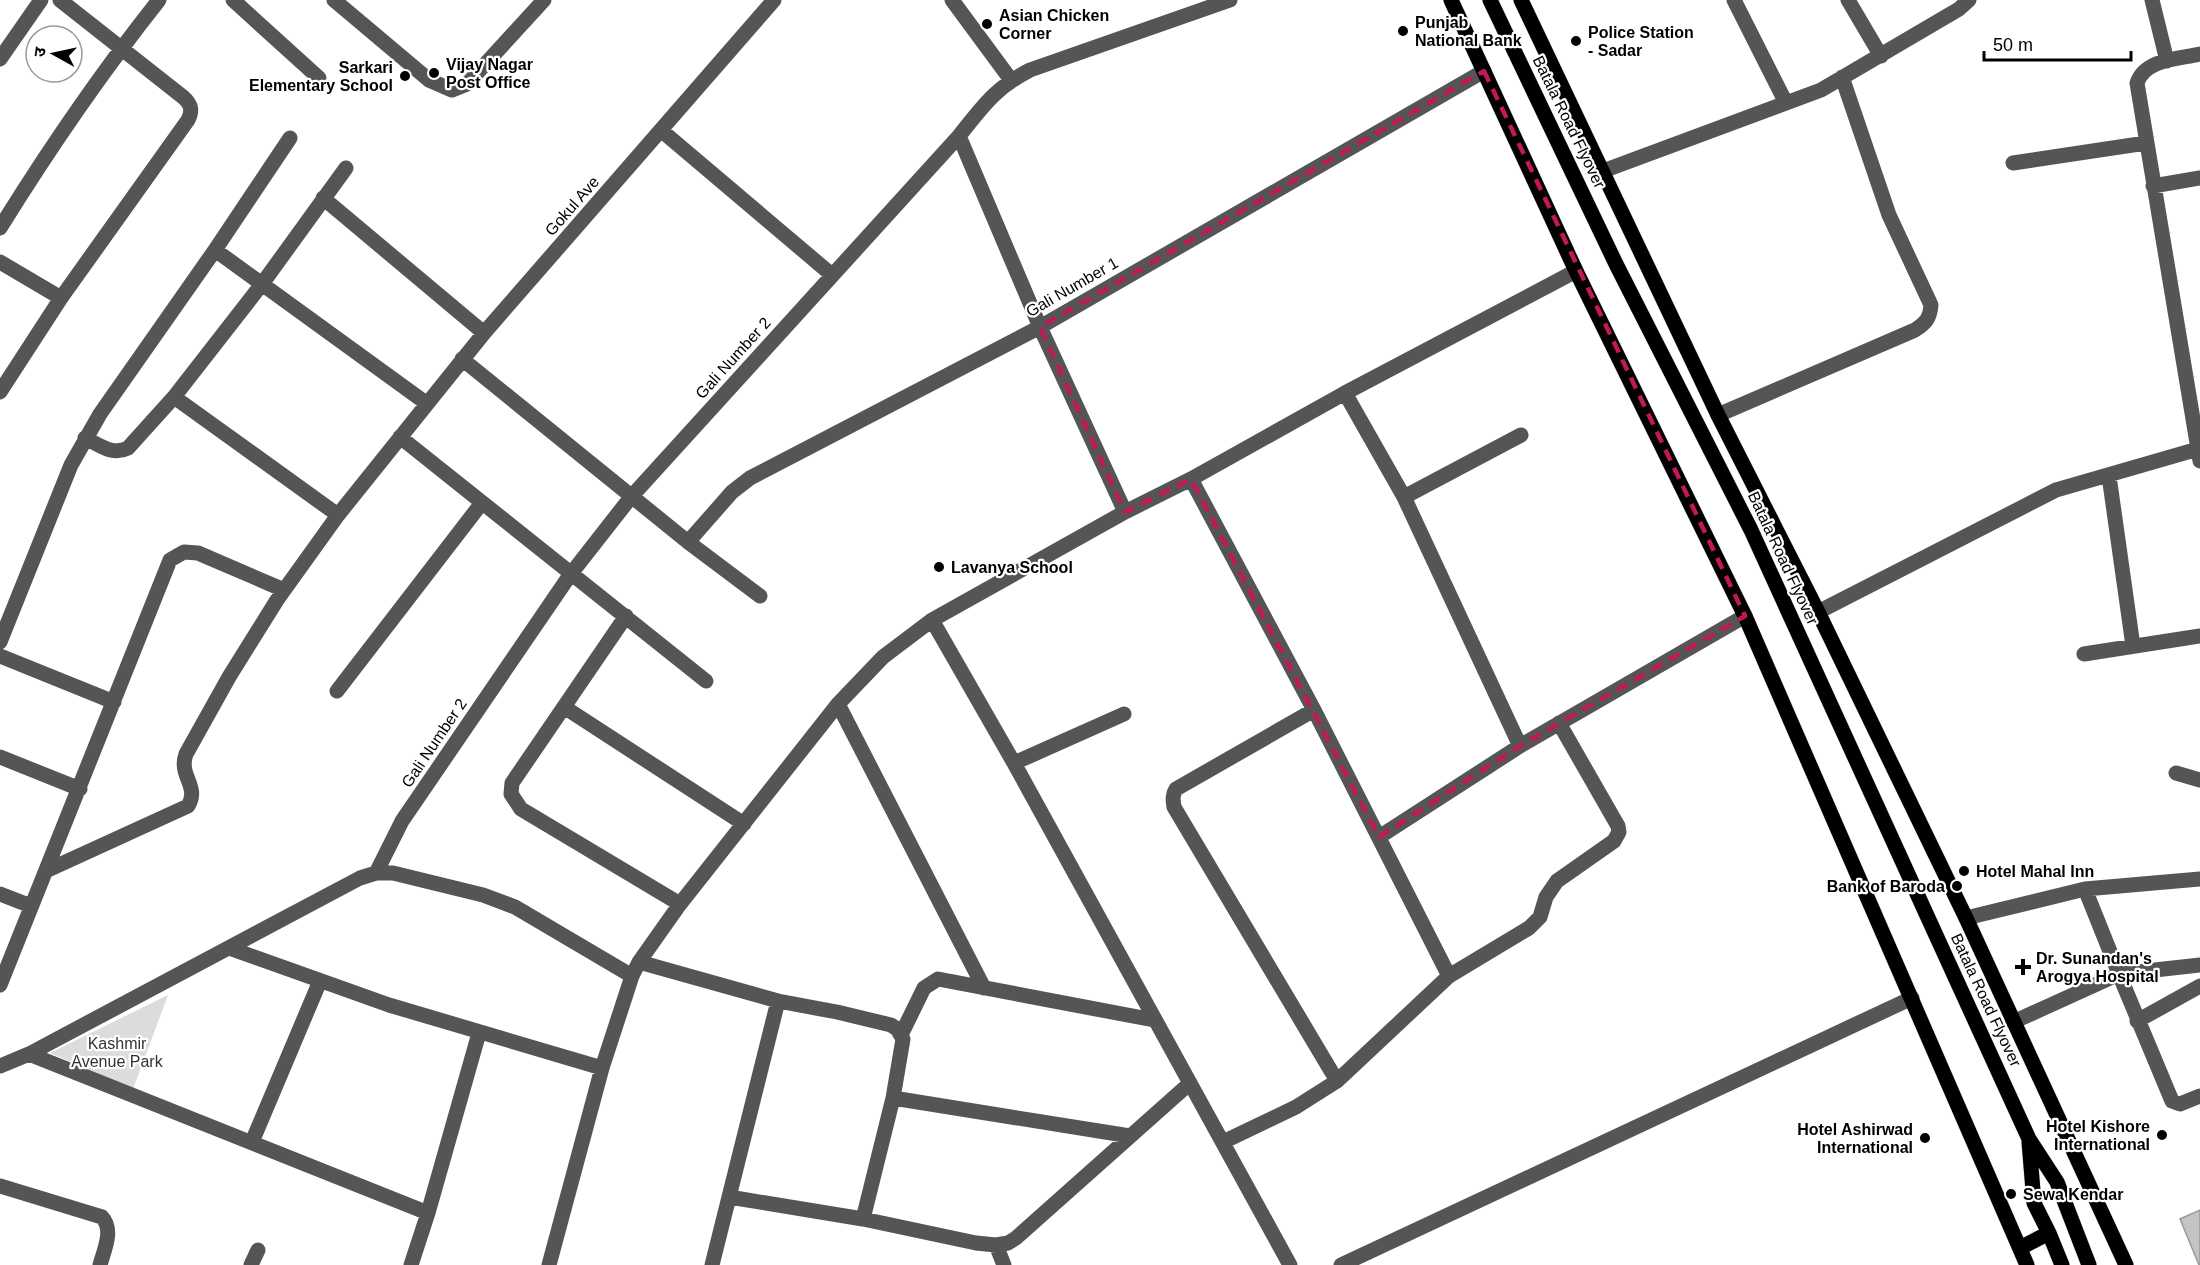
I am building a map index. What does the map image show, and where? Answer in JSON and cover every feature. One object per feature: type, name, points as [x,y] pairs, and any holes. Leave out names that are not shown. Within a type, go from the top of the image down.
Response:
[{"type":"main road","points":[[1451,0],[1576,271],[1744,616],[2027,1265]]},
{"type":"main road","name":"Batala Road Flyover","points":[[1490,0],[1622,274],[1751,530],[2029,1139]]},
{"type":"main road","points":[[1521,0],[1718,415],[1818,612],[1966,918],[2126,1265]]},
{"type":"main road","points":[[2029,1139],[2034,1203],[2062,1265]]},
{"type":"main road","points":[[2029,1139],[2057,1182],[2089,1265]]},
{"type":"main road","points":[[2020,1248],[2049,1233]]},
{"type":"street","points":[[0,59],[41,0]]},
{"type":"street","points":[[0,392],[61,298],[192,113],[190,104],[183,96],[60,0]]},
{"type":"street","points":[[0,228],[45,155],[120,49],[159,0]]},
{"type":"street","points":[[233,0],[319,78]]},
{"type":"street","points":[[334,0],[429,80],[452,90],[468,84],[544,0]]},
{"type":"street","name":"Gokul Ave","points":[[48,870],[188,806],[193,791],[184,768],[186,754],[229,677],[284,590],[338,515],[484,333],[774,0]]},
{"type":"street","points":[[952,0],[1011,80]]},
{"type":"street","name":"Gali Number 2","points":[[376,873],[402,821],[570,574],[631,497],[958,136],[992,95],[1011,80],[1030,70],[1208,3],[1230,0]]},
{"type":"street","points":[[1734,0],[1786,103]]},
{"type":"street","points":[[1848,0],[1881,56]]},
{"type":"street","points":[[1603,171],[1821,90],[1959,9],[1969,0]]},
{"type":"street","points":[[2152,0],[2167,61]]},
{"type":"street","points":[[1818,612],[2056,490],[2199,453],[2137,83],[2146,68],[2200,54]]},
{"type":"street","name":"Gali Number 1","points":[[687,542],[732,492],[750,477],[1040,327],[1484,71]]},
{"type":"street","points":[[1718,415],[1915,330],[1925,323],[1930,315],[1931,305],[1889,215],[1842,77]]},
{"type":"street","points":[[662,131],[832,275]]},
{"type":"street","points":[[958,136],[1040,327],[1125,512]]},
{"type":"street","points":[[0,642],[71,465],[86,438],[100,414],[290,138]]},
{"type":"street","points":[[2013,163],[2146,143]]},
{"type":"street","points":[[86,438],[112,451],[120,452],[128,448],[174,397],[262,284],[346,168]]},
{"type":"street","points":[[2153,186],[2200,178]]},
{"type":"street","points":[[323,198],[484,333]]},
{"type":"street","points":[[215,250],[426,403]]},
{"type":"street","points":[[0,262],[61,298]]},
{"type":"street","points":[[549,1265],[602,1068],[635,969],[680,904],[838,704],[883,657],[932,620],[1125,512],[1191,479],[1346,393],[1576,271]]},
{"type":"street","points":[[462,359],[687,542],[760,596]]},
{"type":"street","points":[[1346,393],[1404,497],[1520,746]]},
{"type":"street","points":[[174,397],[338,515]]},
{"type":"street","points":[[1404,497],[1521,435]]},
{"type":"street","points":[[400,437],[706,681]]},
{"type":"street","points":[[2109,476],[2133,646]]},
{"type":"street","points":[[1191,479],[1314,711],[1449,976]]},
{"type":"street","points":[[337,691],[482,504]]},
{"type":"street","points":[[0,985],[31,906],[48,870],[170,560],[184,552],[198,553],[284,590]]},
{"type":"street","points":[[626,616],[512,783],[511,794],[521,809],[680,904]]},
{"type":"street","points":[[1379,837],[1520,746],[1744,616]]},
{"type":"street","points":[[932,620],[1014,763],[1290,1265]]},
{"type":"street","points":[[2084,654],[2200,636]]},
{"type":"street","points":[[0,656],[114,702]]},
{"type":"street","points":[[838,704],[984,988]]},
{"type":"street","points":[[564,707],[744,824]]},
{"type":"street","points":[[1314,711],[1176,789],[1173,801],[1174,807],[1337,1081]]},
{"type":"street","points":[[1014,763],[1124,714]]},
{"type":"street","points":[[1223,1142],[1296,1107],[1337,1081],[1449,976],[1529,928],[1540,916],[1546,897],[1557,881],[1617,837],[1618,826],[1559,723]]},
{"type":"street","points":[[0,757],[80,789]]},
{"type":"street","points":[[2176,773],[2200,780]]},
{"type":"street","points":[[0,1066],[29,1054],[360,878],[376,873],[393,873],[483,894],[515,907],[635,969],[837,1012],[891,1025],[897,1029],[903,1039],[893,1098],[863,1219]]},
{"type":"street","points":[[1966,918],[2085,889],[2200,879]]},
{"type":"street","points":[[2085,889],[2137,1021],[2172,1101],[2180,1104],[2200,1096]]},
{"type":"street","points":[[0,894],[31,906]]},
{"type":"street","points":[[228,948],[479,1033],[602,1068]]},
{"type":"street","points":[[2013,1022],[2119,974],[2200,965]]},
{"type":"street","points":[[901,1035],[924,988],[938,979],[1154,1020]]},
{"type":"street","points":[[252,1142],[320,981]]},
{"type":"street","points":[[2137,1021],[2200,986]]},
{"type":"street","points":[[1341,1265],[1912,998]]},
{"type":"street","points":[[712,1265],[778,1001]]},
{"type":"street","points":[[411,1265],[479,1033]]},
{"type":"street","points":[[29,1054],[428,1213]]},
{"type":"street","points":[[729,1197],[863,1219],[976,1243],[996,1245],[1008,1243],[1016,1239],[1189,1084]]},
{"type":"street","points":[[893,1098],[1130,1136]]},
{"type":"street","points":[[0,1186],[102,1216],[109,1232],[100,1265]]},
{"type":"street","points":[[996,1245],[1004,1265]]},
{"type":"street","points":[[251,1265],[258,1250]]},
{"type":"highlighted area","points":[[1484,71],[1745,616],[1520,746],[1379,837],[1191,479],[1125,512],[1040,327]]},
{"type":"green space","name":"Kashmir Avenue Park","points":[[168,995],[133,1089],[50,1053]]},
{"type":"building","points":[[2200,1210],[2200,1265],[2199,1265],[2180,1219]]},
{"type":"place","name":"Asian Chicken Corner","points":[[987,24]]},
{"type":"place","name":"Punjab National Bank","points":[[1403,31]]},
{"type":"place","name":"Police Station - Sadar","points":[[1576,41]]},
{"type":"place","name":"Vijay Nagar Post Office","points":[[434,73]]},
{"type":"place","name":"Sarkari Elementary School","points":[[405,76]]},
{"type":"place","name":"Lavanya School","points":[[939,567]]},
{"type":"place","name":"Hotel Mahal Inn","points":[[1964,871]]},
{"type":"place","name":"Bank of Baroda","points":[[1957,886]]},
{"type":"place","name":"Dr. Sunandan's Arogya Hospital","points":[[2023,967]]},
{"type":"place","name":"Hotel Kishore International","points":[[2162,1135]]},
{"type":"place","name":"Hotel Ashirwad International","points":[[1925,1138]]},
{"type":"place","name":"Sewa Kendar","points":[[2011,1194]]}]
